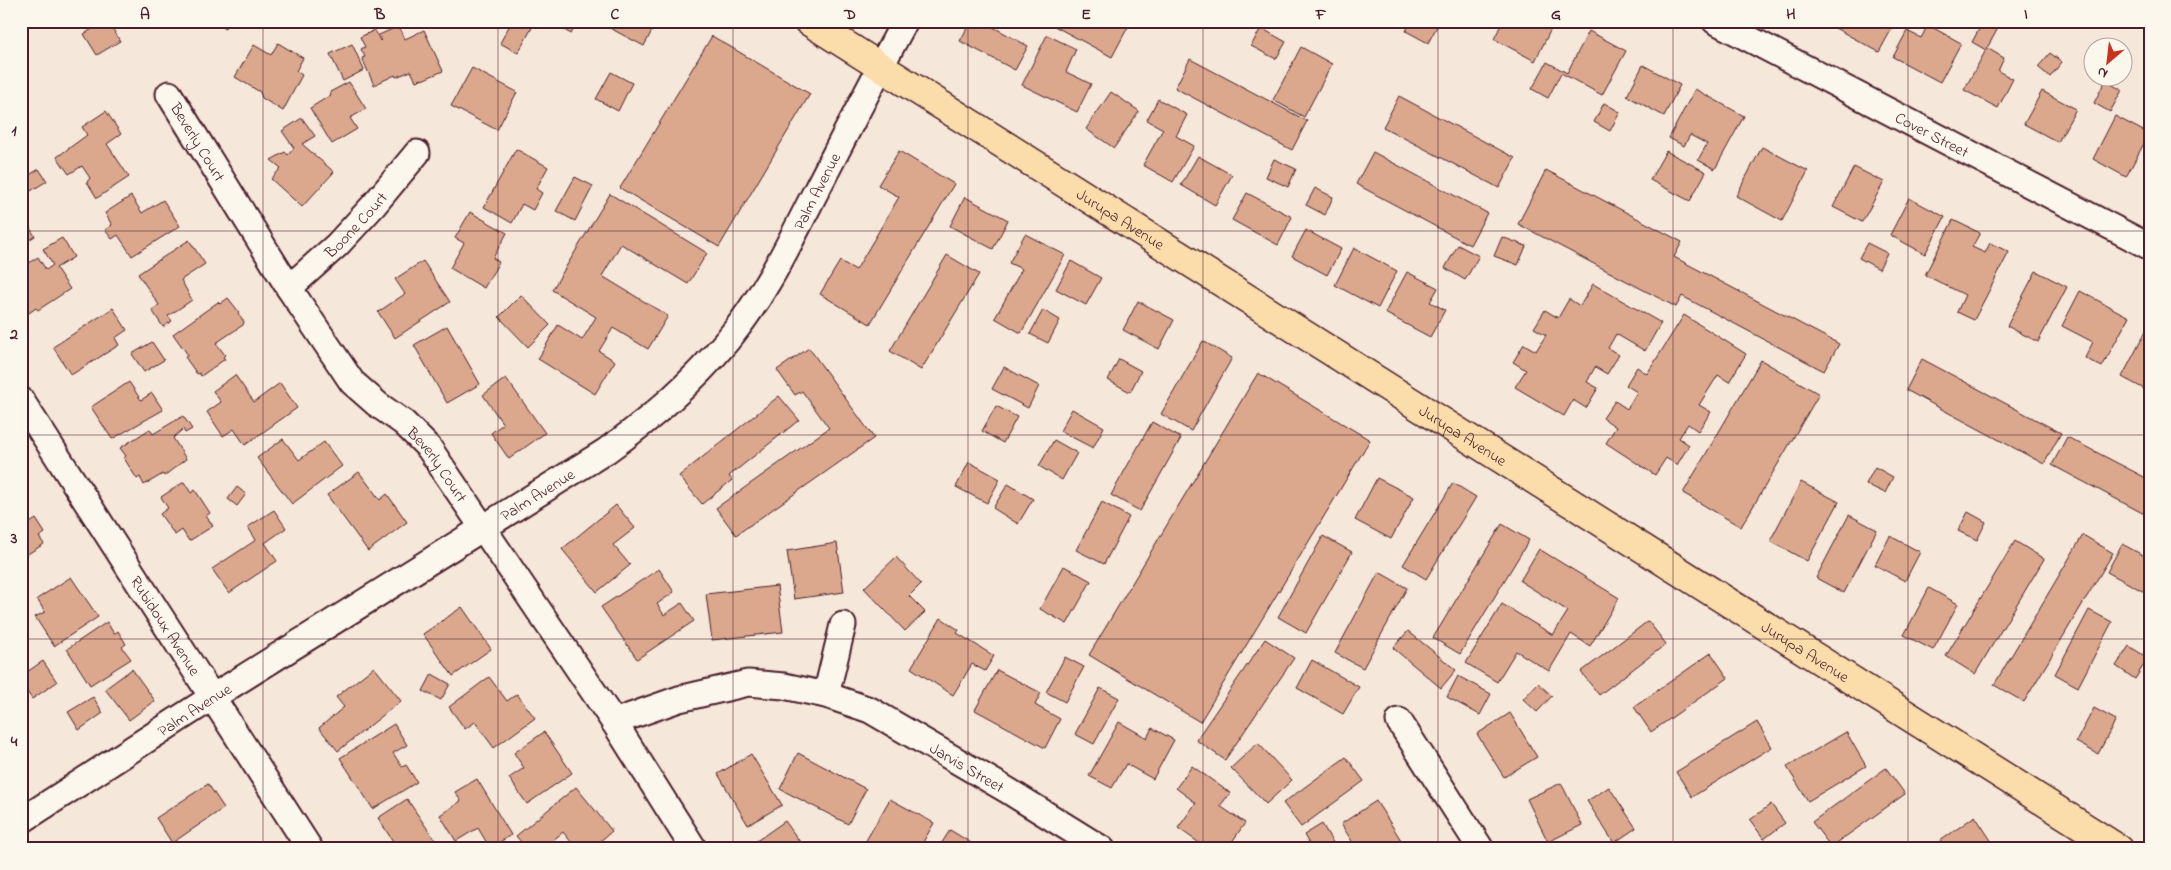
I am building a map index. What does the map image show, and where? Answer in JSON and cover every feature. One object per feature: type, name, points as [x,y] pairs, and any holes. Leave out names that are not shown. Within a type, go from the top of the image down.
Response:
[{"type":"main road","name":"Jurupa Avenue","points":[[808,21],[1709,588],[2119,849]]},
{"type":"street","name":"Palm Avenue","points":[[21,821],[211,698],[606,451],[648,420],[684,387],[727,341],[758,300],[905,21]]},
{"type":"street","name":"Cover Street","points":[[1715,21],[2150,247]]},
{"type":"street","name":"Beverly Court","points":[[169,94],[289,288],[352,382],[377,404],[404,422],[429,448],[614,722],[694,849]]},
{"type":"street","name":"Boone Court","points":[[289,288],[337,245],[373,206],[417,153]]},
{"type":"street","name":"Rubidoux Avenue","points":[[21,400],[211,698],[310,849]]},
{"type":"street","points":[[826,694],[843,625]]},
{"type":"street","name":"Jarvis Street","points":[[614,722],[679,699],[748,683],[784,686],[826,694],[870,710],[1007,790],[1102,849]]},
{"type":"street","points":[[1399,721],[1481,849]]},
{"type":"building","points":[[108,21],[120,41],[97,55],[84,34]]},
{"type":"building","points":[[213,21],[229,21],[225,28]]},
{"type":"building","points":[[512,21],[530,21],[534,24],[518,53],[500,43]]},
{"type":"building","points":[[549,21],[578,21],[571,34]]},
{"type":"building","points":[[606,21],[657,21],[644,46],[604,25]]},
{"type":"building","points":[[971,21],[982,21],[1028,46],[1015,70],[960,41]]},
{"type":"building","points":[[1045,21],[1121,21],[1129,25],[1112,57]]},
{"type":"building","points":[[1411,21],[1440,21],[1428,43],[1406,31]]},
{"type":"building","points":[[1503,21],[1555,21],[1535,61],[1494,39]]},
{"type":"building","points":[[1827,21],[1896,21],[1879,52],[1826,23]]},
{"type":"building","points":[[1983,22],[1997,30],[1987,48],[2004,58],[1998,71],[2013,79],[1998,108],[1964,90],[1986,50],[1972,42]]},
{"type":"building","points":[[1928,25],[1961,43],[1940,82],[1893,57],[1907,31],[1921,38]]},
{"type":"building","points":[[399,26],[405,39],[424,30],[443,71],[416,81],[411,71],[396,77],[395,75],[374,85],[362,58],[365,57],[361,49],[365,47],[360,37],[375,30],[380,41],[379,35]]},
{"type":"building","points":[[1261,28],[1286,42],[1276,59],[1251,46]]},
{"type":"building","points":[[1589,31],[1626,51],[1602,95],[1561,73],[1548,98],[1532,89],[1547,62],[1567,73]]},
{"type":"building","points":[[1047,35],[1076,49],[1066,72],[1091,84],[1077,112],[1022,85]]},
{"type":"building","points":[[712,36],[810,94],[719,247],[620,188]]},
{"type":"building","points":[[278,43],[303,58],[296,71],[302,75],[283,111],[262,98],[260,92],[235,77],[254,45],[271,55]]},
{"type":"building","points":[[352,44],[364,70],[343,81],[330,54]]},
{"type":"building","points":[[1301,47],[1332,64],[1304,117],[1273,100]]},
{"type":"building","points":[[2050,53],[2062,62],[2050,77],[2038,67]]},
{"type":"building","points":[[1190,59],[1307,121],[1292,150],[1175,88]]},
{"type":"building","points":[[1643,65],[1680,85],[1664,116],[1627,96]]},
{"type":"building","points":[[472,68],[517,92],[497,130],[451,106]]},
{"type":"building","points":[[611,72],[632,83],[618,111],[596,99]]},
{"type":"building","points":[[349,82],[366,109],[350,118],[357,129],[332,144],[310,108],[331,95],[330,92]]},
{"type":"building","points":[[2102,88],[2118,88],[2122,90],[2110,112],[2094,103]]},
{"type":"building","points":[[1695,89],[1744,116],[1715,169],[1698,160],[1707,144],[1690,135],[1684,146],[1669,138]]},
{"type":"building","points":[[2042,91],[2076,109],[2058,142],[2024,124]]},
{"type":"building","points":[[1111,92],[1139,111],[1114,148],[1086,129]]},
{"type":"building","points":[[1399,96],[1515,158],[1499,188],[1383,127]]},
{"type":"building","points":[[1158,99],[1187,115],[1176,136],[1194,146],[1173,182],[1143,165],[1163,129],[1147,120]]},
{"type":"building","points":[[1604,103],[1620,112],[1610,131],[1594,122]]},
{"type":"building","points":[[106,111],[121,134],[107,144],[129,177],[97,198],[87,182],[90,178],[82,166],[69,174],[57,157],[87,135],[82,127]]},
{"type":"building","points":[[2115,116],[2149,134],[2126,177],[2093,159]]},
{"type":"building","points":[[302,118],[315,136],[302,144],[334,172],[302,207],[271,179],[281,168],[271,160],[285,152],[288,155],[294,148],[282,131]]},
{"type":"building","points":[[1762,147],[1808,171],[1782,221],[1736,196]]},
{"type":"building","points":[[516,149],[548,167],[536,189],[542,193],[533,210],[522,204],[512,223],[484,207]]},
{"type":"building","points":[[899,151],[954,184],[870,324],[820,294],[840,261],[856,270],[899,197],[878,185]]},
{"type":"building","points":[[1666,151],[1706,172],[1690,201],[1650,180]]},
{"type":"building","points":[[1373,152],[1487,213],[1470,245],[1356,184]]},
{"type":"building","points":[[1198,156],[1232,175],[1215,205],[1181,185]]},
{"type":"building","points":[[1274,159],[1296,169],[1288,187],[1266,177]]},
{"type":"building","points":[[1854,167],[1884,182],[1862,222],[1833,207]]},
{"type":"building","points":[[39,169],[47,181],[29,192],[21,180]]},
{"type":"building","points":[[1546,170],[1682,242],[1674,257],[1839,344],[1824,371],[1682,296],[1676,307],[1518,224]]},
{"type":"building","points":[[575,177],[593,186],[575,221],[556,211]]},
{"type":"building","points":[[1315,188],[1333,197],[1325,215],[1306,205]]},
{"type":"building","points":[[1247,193],[1292,217],[1278,245],[1232,220]]},
{"type":"building","points":[[610,194],[707,253],[688,284],[621,244],[602,276],[668,316],[648,349],[613,328],[599,351],[615,361],[595,394],[538,359],[558,325],[582,340],[596,317],[552,290]]},
{"type":"building","points":[[131,196],[142,213],[163,200],[180,226],[132,256],[118,235],[112,239],[105,230],[112,225],[105,213]]},
{"type":"building","points":[[965,197],[1008,220],[993,249],[950,226]]},
{"type":"building","points":[[1909,198],[1945,217],[1925,254],[1890,235]]},
{"type":"building","points":[[470,212],[507,233],[493,258],[499,262],[484,288],[450,268],[464,243],[455,238]]},
{"type":"building","points":[[21,215],[35,236],[21,245]]},
{"type":"building","points":[[1953,220],[1980,233],[1972,247],[1985,253],[1990,243],[2009,252],[1974,320],[1957,312],[1965,295],[1925,275]]},
{"type":"building","points":[[1306,230],[1341,249],[1327,275],[1292,256]]},
{"type":"building","points":[[1025,234],[1065,255],[1021,333],[995,318],[1022,269],[1009,263]]},
{"type":"building","points":[[1502,237],[1526,246],[1518,265],[1494,256]]},
{"type":"building","points":[[62,238],[74,257],[56,268],[70,289],[38,310],[36,308],[29,313],[21,301],[21,286],[25,283],[21,278],[21,268],[38,257],[46,270],[53,265],[43,249]]},
{"type":"building","points":[[189,240],[205,264],[181,280],[192,300],[168,316],[172,321],[163,327],[152,310],[159,305],[138,274]]},
{"type":"building","points":[[1867,243],[1887,253],[1879,269],[1859,258]]},
{"type":"building","points":[[1458,245],[1479,256],[1465,280],[1445,268]]},
{"type":"building","points":[[1354,248],[1397,271],[1378,308],[1335,285]]},
{"type":"building","points":[[947,255],[979,274],[921,370],[890,351]]},
{"type":"building","points":[[423,261],[450,302],[395,338],[378,312],[405,294],[395,279]]},
{"type":"building","points":[[1071,261],[1101,278],[1086,305],[1056,289]]},
{"type":"building","points":[[2036,271],[2067,287],[2038,342],[2007,326]]},
{"type":"building","points":[[1407,272],[1438,288],[1430,302],[1445,310],[1430,337],[1385,313]]},
{"type":"building","points":[[1593,284],[1661,323],[1645,351],[1616,334],[1608,348],[1619,355],[1607,374],[1595,367],[1587,382],[1598,388],[1586,408],[1573,400],[1564,416],[1515,387],[1526,370],[1513,362],[1524,344],[1536,351],[1546,335],[1534,328],[1545,310],[1558,318],[1569,299],[1580,306]]},
{"type":"building","points":[[2080,291],[2129,317],[2102,367],[2085,358],[2093,342],[2062,326]]},
{"type":"building","points":[[521,295],[550,325],[528,347],[499,317]]},
{"type":"building","points":[[228,298],[239,312],[244,322],[243,325],[216,343],[225,355],[223,357],[225,359],[201,376],[199,373],[197,374],[185,357],[188,355],[173,334],[218,302],[220,304]]},
{"type":"building","points":[[1138,301],[1174,320],[1159,349],[1123,330]]},
{"type":"building","points":[[113,308],[127,330],[115,338],[119,345],[71,375],[53,347]]},
{"type":"building","points":[[1043,310],[1060,320],[1048,343],[1030,334]]},
{"type":"building","points":[[1684,315],[1746,354],[1729,382],[1718,375],[1699,405],[1711,412],[1698,431],[1688,424],[1679,438],[1689,445],[1677,465],[1666,458],[1655,475],[1606,443],[1616,427],[1603,418],[1615,401],[1627,409],[1637,392],[1626,385],[1637,367],[1647,374]]},
{"type":"building","points":[[2149,325],[2150,388],[2148,391],[2122,377]]},
{"type":"building","points":[[447,326],[480,384],[447,403],[414,345]]},
{"type":"building","points":[[1203,341],[1232,358],[1191,431],[1161,414]]},
{"type":"building","points":[[152,342],[164,360],[144,372],[132,354]]},
{"type":"building","points":[[809,348],[874,438],[736,535],[716,508],[829,428],[802,391],[795,395],[777,370]]},
{"type":"building","points":[[1119,359],[1141,371],[1130,392],[1108,380]]},
{"type":"building","points":[[1922,359],[2061,433],[2044,464],[1906,390]]},
{"type":"building","points":[[1761,360],[1819,394],[1741,527],[1683,493]]},
{"type":"building","points":[[1004,367],[1039,386],[1028,408],[992,389]]},
{"type":"building","points":[[1258,373],[1370,440],[1200,722],[1089,655]]},
{"type":"building","points":[[235,375],[254,402],[280,383],[297,408],[245,445],[234,429],[223,436],[207,412],[221,402],[213,391]]},
{"type":"building","points":[[506,378],[545,433],[509,459],[491,433],[503,424],[483,395]]},
{"type":"building","points":[[129,382],[141,400],[152,393],[163,410],[112,439],[91,407]]},
{"type":"building","points":[[779,396],[799,420],[729,476],[732,480],[702,504],[679,476]]},
{"type":"building","points":[[996,406],[1017,417],[1003,443],[982,431]]},
{"type":"building","points":[[1072,409],[1104,427],[1093,448],[1060,431]]},
{"type":"building","points":[[183,416],[192,429],[185,433],[183,429],[173,438],[186,459],[164,476],[163,474],[144,485],[140,477],[137,479],[120,448],[150,429],[153,434]]},
{"type":"building","points":[[1152,422],[1181,438],[1140,511],[1111,495]]},
{"type":"building","points":[[2067,437],[2150,480],[2150,517],[2052,465]]},
{"type":"building","points":[[283,439],[299,460],[324,442],[342,466],[292,504],[257,458]]},
{"type":"building","points":[[1054,440],[1077,453],[1062,480],[1039,466]]},
{"type":"building","points":[[969,462],[1000,479],[987,503],[956,487]]},
{"type":"building","points":[[1875,467],[1893,477],[1885,493],[1866,484]]},
{"type":"building","points":[[359,472],[380,500],[387,494],[407,522],[368,551],[327,495]]},
{"type":"building","points":[[1377,478],[1414,497],[1391,539],[1355,520]]},
{"type":"building","points":[[184,482],[191,493],[195,490],[210,513],[206,516],[213,526],[189,541],[182,530],[175,535],[160,514],[168,508],[161,497]]},
{"type":"building","points":[[1801,482],[1839,502],[1807,561],[1770,541]]},
{"type":"building","points":[[1453,483],[1476,497],[1426,579],[1403,565]]},
{"type":"building","points":[[1008,484],[1033,499],[1018,524],[993,508]]},
{"type":"building","points":[[237,487],[246,494],[237,506],[228,499]]},
{"type":"building","points":[[1102,502],[1129,517],[1104,564],[1076,550]]},
{"type":"building","points":[[616,505],[635,528],[613,545],[630,565],[597,592],[562,549]]},
{"type":"building","points":[[274,510],[286,528],[265,543],[277,561],[229,593],[212,569],[256,540],[248,527]]},
{"type":"building","points":[[1968,512],[1986,522],[1977,540],[1958,531]]},
{"type":"building","points":[[1849,515],[1877,530],[1844,593],[1816,578]]},
{"type":"building","points":[[27,519],[30,523],[36,519],[45,533],[39,537],[44,544],[21,558],[21,524]]},
{"type":"building","points":[[1502,524],[1529,540],[1460,654],[1433,638]]},
{"type":"building","points":[[2083,535],[2113,553],[2024,702],[1994,685]]},
{"type":"building","points":[[1323,536],[1352,552],[1306,633],[1278,617]]},
{"type":"building","points":[[1890,536],[1920,552],[1905,581],[1875,565]]},
{"type":"building","points":[[2015,541],[2044,559],[1975,674],[1946,656]]},
{"type":"building","points":[[837,543],[844,592],[794,599],[787,551]]},
{"type":"building","points":[[2122,544],[2150,559],[2150,595],[2107,572]]},
{"type":"building","points":[[1539,549],[1619,598],[1590,646],[1571,634],[1549,671],[1516,651],[1497,682],[1466,663],[1502,604],[1553,635],[1568,611],[1520,581]]},
{"type":"building","points":[[896,557],[921,584],[909,596],[925,612],[905,631],[864,588]]},
{"type":"building","points":[[1064,566],[1091,581],[1067,624],[1040,609]]},
{"type":"building","points":[[659,569],[674,592],[657,604],[664,615],[682,603],[694,621],[637,659],[601,607]]},
{"type":"building","points":[[1379,572],[1407,588],[1363,668],[1335,653]]},
{"type":"building","points":[[71,577],[98,617],[54,646],[35,617],[45,612],[37,599]]},
{"type":"building","points":[[777,586],[783,632],[712,640],[706,594]]},
{"type":"building","points":[[1929,588],[1958,604],[1933,650],[1904,635]]},
{"type":"building","points":[[462,607],[491,649],[453,676],[423,634]]},
{"type":"building","points":[[2089,610],[2112,622],[2078,687],[2055,674]]},
{"type":"building","points":[[941,618],[959,630],[957,633],[994,656],[985,671],[972,664],[953,695],[911,668]]},
{"type":"building","points":[[1648,621],[1666,644],[1599,695],[1581,672]]},
{"type":"building","points":[[107,622],[114,634],[118,631],[126,644],[122,647],[131,659],[90,685],[67,649]]},
{"type":"building","points":[[1408,631],[1456,670],[1441,688],[1393,648]]},
{"type":"building","points":[[1265,639],[1294,658],[1225,760],[1196,740]]},
{"type":"building","points":[[2129,646],[2148,658],[2135,679],[2116,666]]},
{"type":"building","points":[[1711,653],[1728,678],[1651,732],[1634,707]]},
{"type":"building","points":[[1065,657],[1084,667],[1065,702],[1046,692]]},
{"type":"building","points":[[1312,660],[1359,687],[1343,714],[1297,688]]},
{"type":"building","points":[[43,661],[57,682],[32,699],[21,683],[21,676]]},
{"type":"building","points":[[374,667],[401,701],[338,751],[319,728],[344,707],[336,697]]},
{"type":"building","points":[[132,669],[155,701],[129,720],[105,689]]},
{"type":"building","points":[[997,670],[1041,693],[1035,705],[1060,719],[1045,748],[975,710]]},
{"type":"building","points":[[432,674],[450,684],[441,700],[423,691]]},
{"type":"building","points":[[1458,676],[1491,694],[1480,715],[1447,697]]},
{"type":"building","points":[[489,677],[507,701],[517,694],[535,718],[494,748],[475,722],[465,729],[449,707]]},
{"type":"building","points":[[1538,683],[1552,696],[1537,712],[1523,699]]},
{"type":"building","points":[[1100,688],[1119,698],[1094,744],[1075,734]]},
{"type":"building","points":[[93,697],[103,713],[79,730],[68,712]]},
{"type":"building","points":[[2094,708],[2116,720],[2098,754],[2076,742]]},
{"type":"building","points":[[1510,713],[1537,757],[1504,777],[1477,734]]},
{"type":"building","points":[[1119,722],[1147,738],[1152,728],[1174,740],[1153,779],[1126,764],[1112,788],[1089,776]]},
{"type":"building","points":[[1757,722],[1772,747],[1692,797],[1676,772]]},
{"type":"building","points":[[394,724],[407,745],[393,753],[402,767],[406,765],[417,782],[373,809],[340,758]]},
{"type":"building","points":[[544,732],[572,773],[527,804],[509,778],[524,768],[514,753]]},
{"type":"building","points":[[1846,732],[1866,766],[1808,801],[1787,767]]},
{"type":"building","points":[[1258,743],[1292,780],[1266,804],[1231,768]]},
{"type":"building","points":[[798,753],[866,789],[848,824],[780,789]]},
{"type":"building","points":[[751,754],[782,805],[748,825],[718,774]]},
{"type":"building","points":[[1346,757],[1364,781],[1301,827],[1283,803]]},
{"type":"building","points":[[1192,766],[1230,793],[1220,806],[1245,823],[1227,849],[1208,849],[1178,828],[1196,803],[1176,788]]},
{"type":"building","points":[[1886,768],[1905,794],[1831,847],[1812,822]]},
{"type":"building","points":[[477,779],[511,835],[490,848],[478,828],[456,841],[440,815],[461,801],[455,792]]},
{"type":"building","points":[[1561,783],[1582,825],[1548,842],[1527,799]]},
{"type":"building","points":[[208,784],[224,808],[172,843],[156,818]]},
{"type":"building","points":[[576,787],[612,831],[591,849],[577,849],[563,832],[542,849],[527,849],[516,836]]},
{"type":"building","points":[[1609,787],[1636,828],[1614,843],[1587,801]]},
{"type":"building","points":[[407,799],[439,846],[434,849],[398,849],[378,818]]},
{"type":"building","points":[[890,799],[934,823],[919,849],[873,849],[868,846],[866,849],[853,849],[858,841],[864,844]]},
{"type":"building","points":[[1376,801],[1401,840],[1388,849],[1357,849],[1341,824]]},
{"type":"building","points":[[1771,804],[1785,823],[1764,839],[1750,820]]},
{"type":"building","points":[[1975,816],[1992,842],[1983,849],[1929,849]]},
{"type":"building","points":[[785,821],[805,849],[760,849],[755,842]]},
{"type":"building","points":[[1322,824],[1335,846],[1330,849],[1312,849],[1304,835]]},
{"type":"building","points":[[950,830],[981,849],[938,849]]},
{"type":"building","points":[[2041,842],[2050,849],[2036,849]]}]
